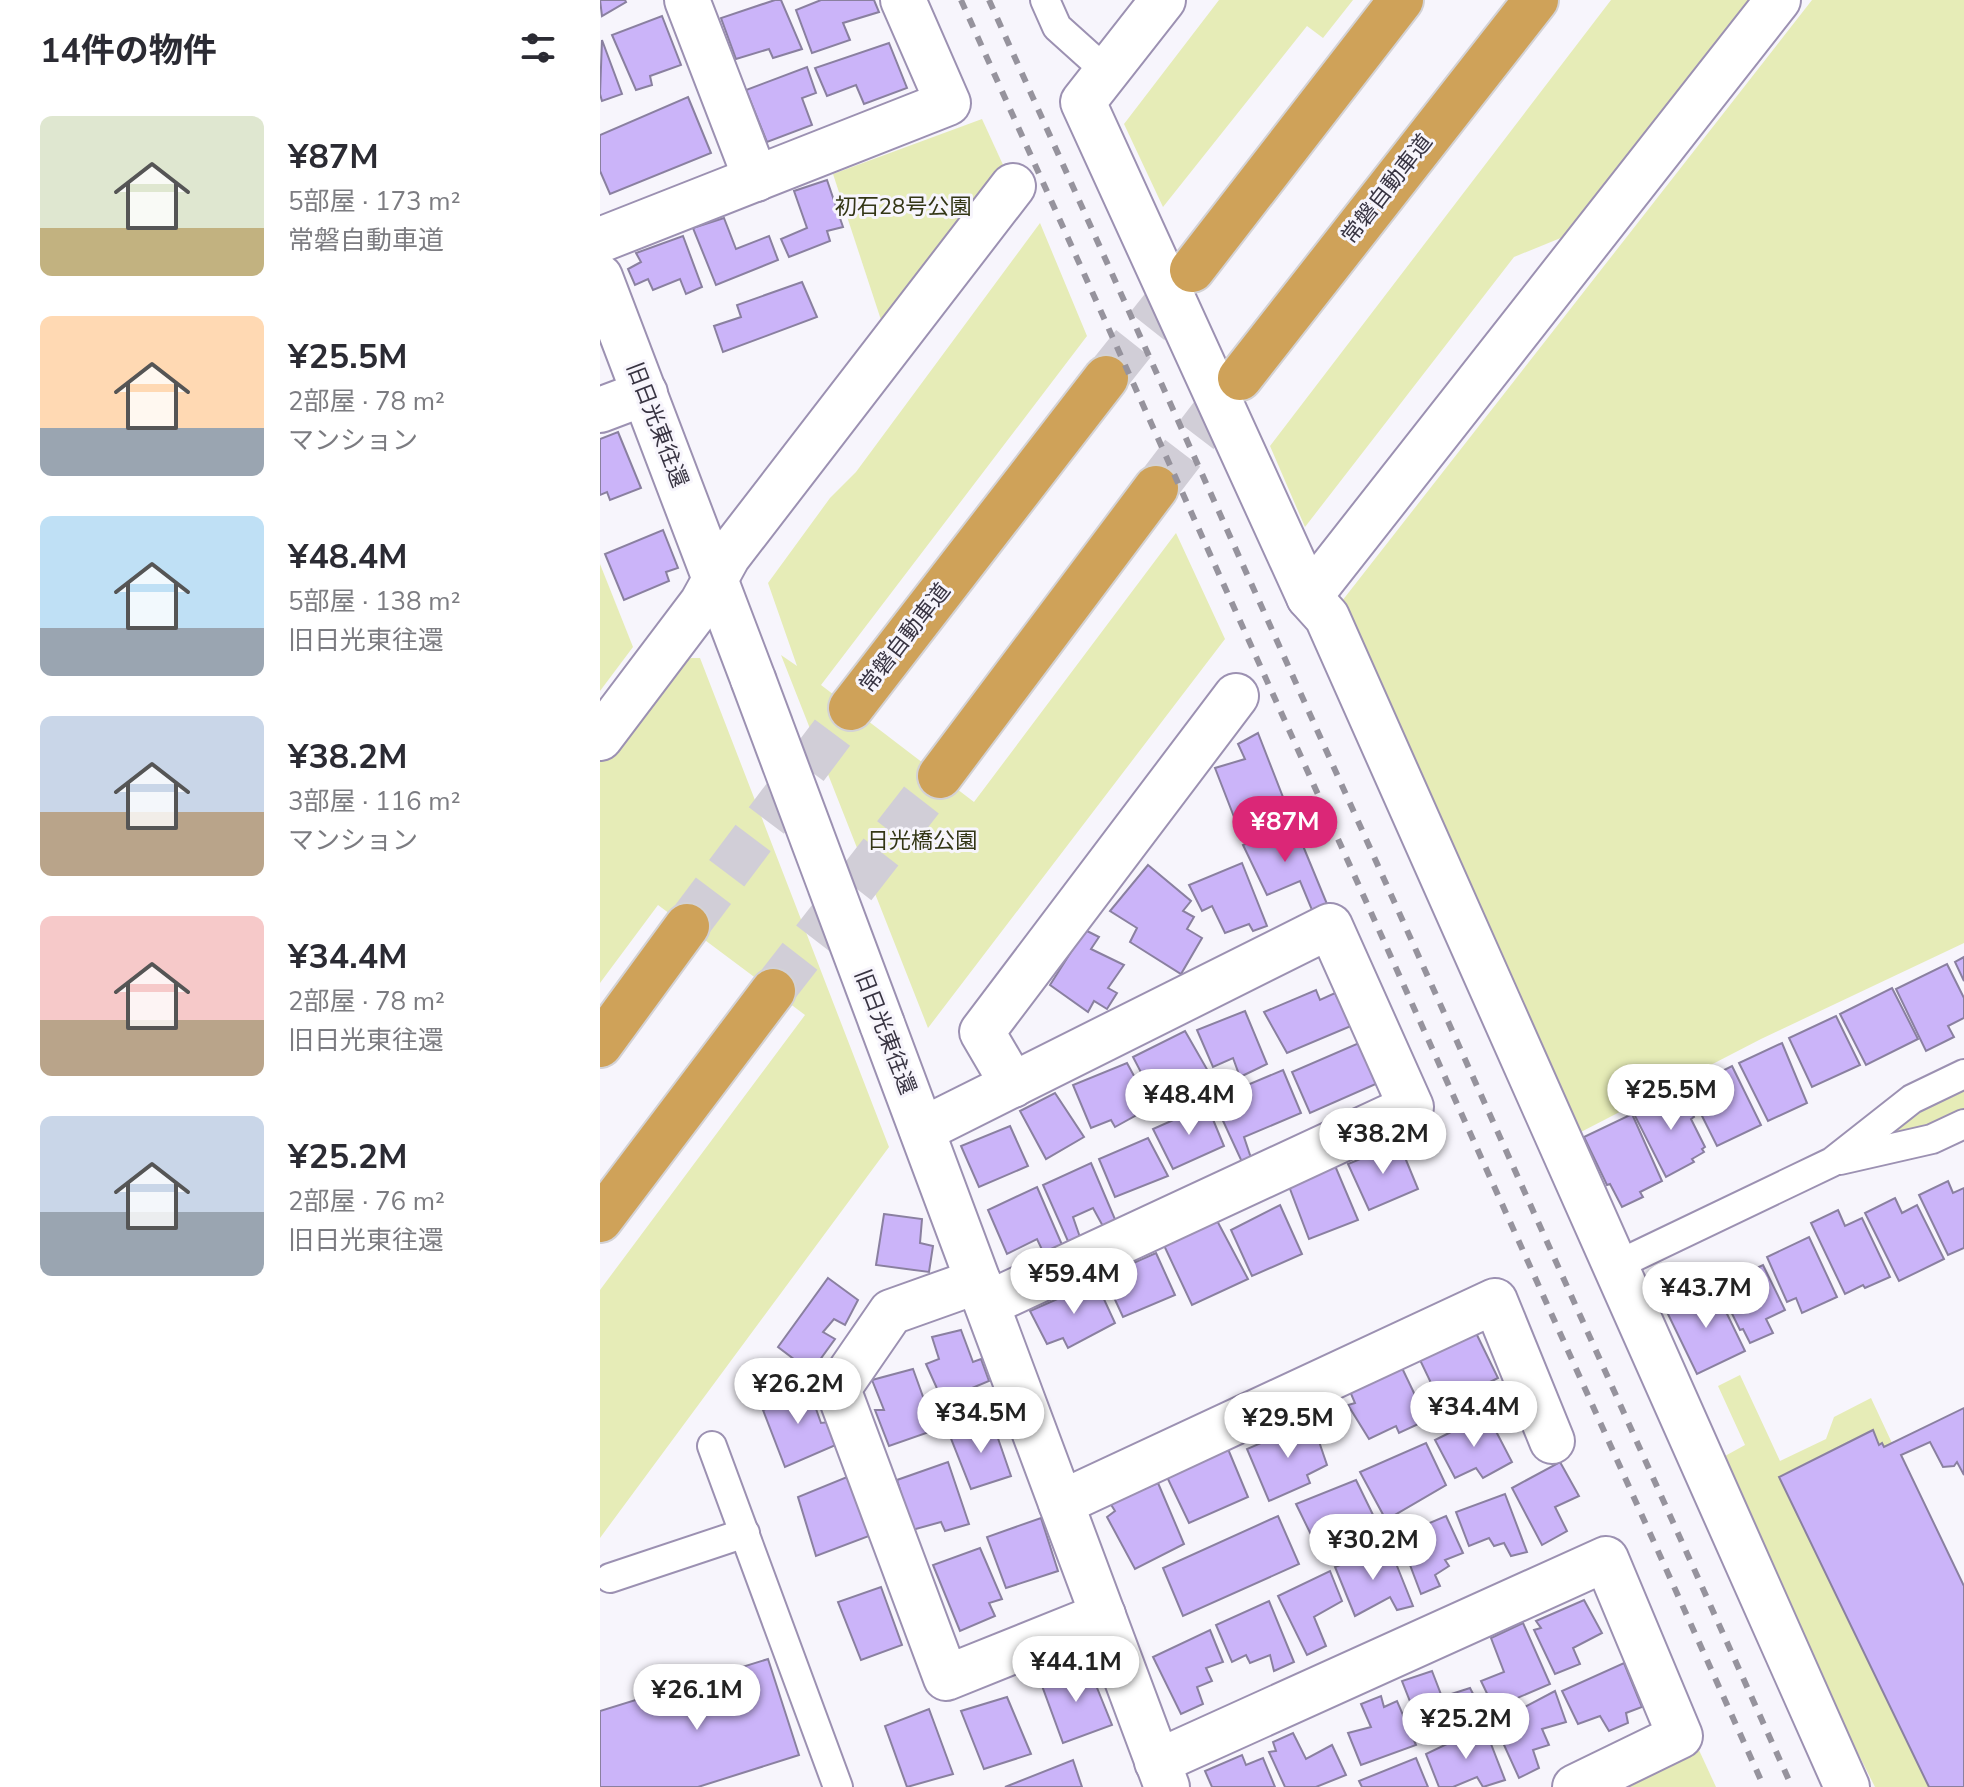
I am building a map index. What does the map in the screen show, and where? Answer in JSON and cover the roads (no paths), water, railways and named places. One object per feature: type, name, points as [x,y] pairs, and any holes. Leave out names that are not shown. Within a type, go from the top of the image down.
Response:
[{"type":"highway","points":[[1192,270],[1401,0]]},
{"type":"highway","name":"常磐自動車道","points":[[1240,378],[1536,0]]},
{"type":"highway","name":"常磐自動車道","points":[[851,708],[1106,378]]},
{"type":"highway","points":[[940,776],[1156,488]]},
{"type":"highway","points":[[600,1045],[687,926]]},
{"type":"highway","points":[[600,1220],[773,991]]},
{"type":"street","points":[[687,0],[756,179]]},
{"type":"street","points":[[600,240],[948,103],[903,0]]},
{"type":"street","points":[[1163,0],[1083,102],[1309,597],[1327,617],[1847,1787]]},
{"type":"street","points":[[1309,597],[1778,0]]},
{"type":"street","points":[[600,738],[715,581],[733,549],[1013,186]]},
{"type":"street","name":"旧日光東往還","points":[[600,277],[1162,1775]]},
{"type":"street","points":[[600,410],[645,393]]},
{"type":"street","points":[[1013,1085],[982,1032],[1236,696]]},
{"type":"street","points":[[922,1130],[1330,926],[1411,1107],[983,1293],[891,1312],[838,1389],[946,1678],[1103,1615]]},
{"type":"street","points":[[1061,1503],[1495,1301],[1552,1441]]},
{"type":"street","points":[[1162,1775],[1606,1559],[1680,1736],[1575,1787]]},
{"type":"lane","points":[[1045,0],[1057,27],[1107,72]]},
{"type":"lane","points":[[1615,1266],[1832,1162],[1912,1099],[1964,1074]]},
{"type":"lane","points":[[1832,1162],[1932,1139],[1964,1124]]},
{"type":"lane","points":[[712,1446],[838,1787]]},
{"type":"lane","points":[[610,1578],[745,1533]]},
{"type":"tunnel","points":[[1106,378],[1192,270]]},
{"type":"tunnel","points":[[1156,488],[1240,378]]},
{"type":"tunnel","points":[[687,926],[851,708]]},
{"type":"tunnel","points":[[773,991],[940,776]]},
{"type":"railway","points":[[961,0],[1764,1787]]},
{"type":"railway","points":[[989,0],[1792,1787]]},
{"type":"park label","name":"初石28号公園","points":[[903,207]]},
{"type":"park label","name":"日光橋公園","points":[[922,841]]}]
